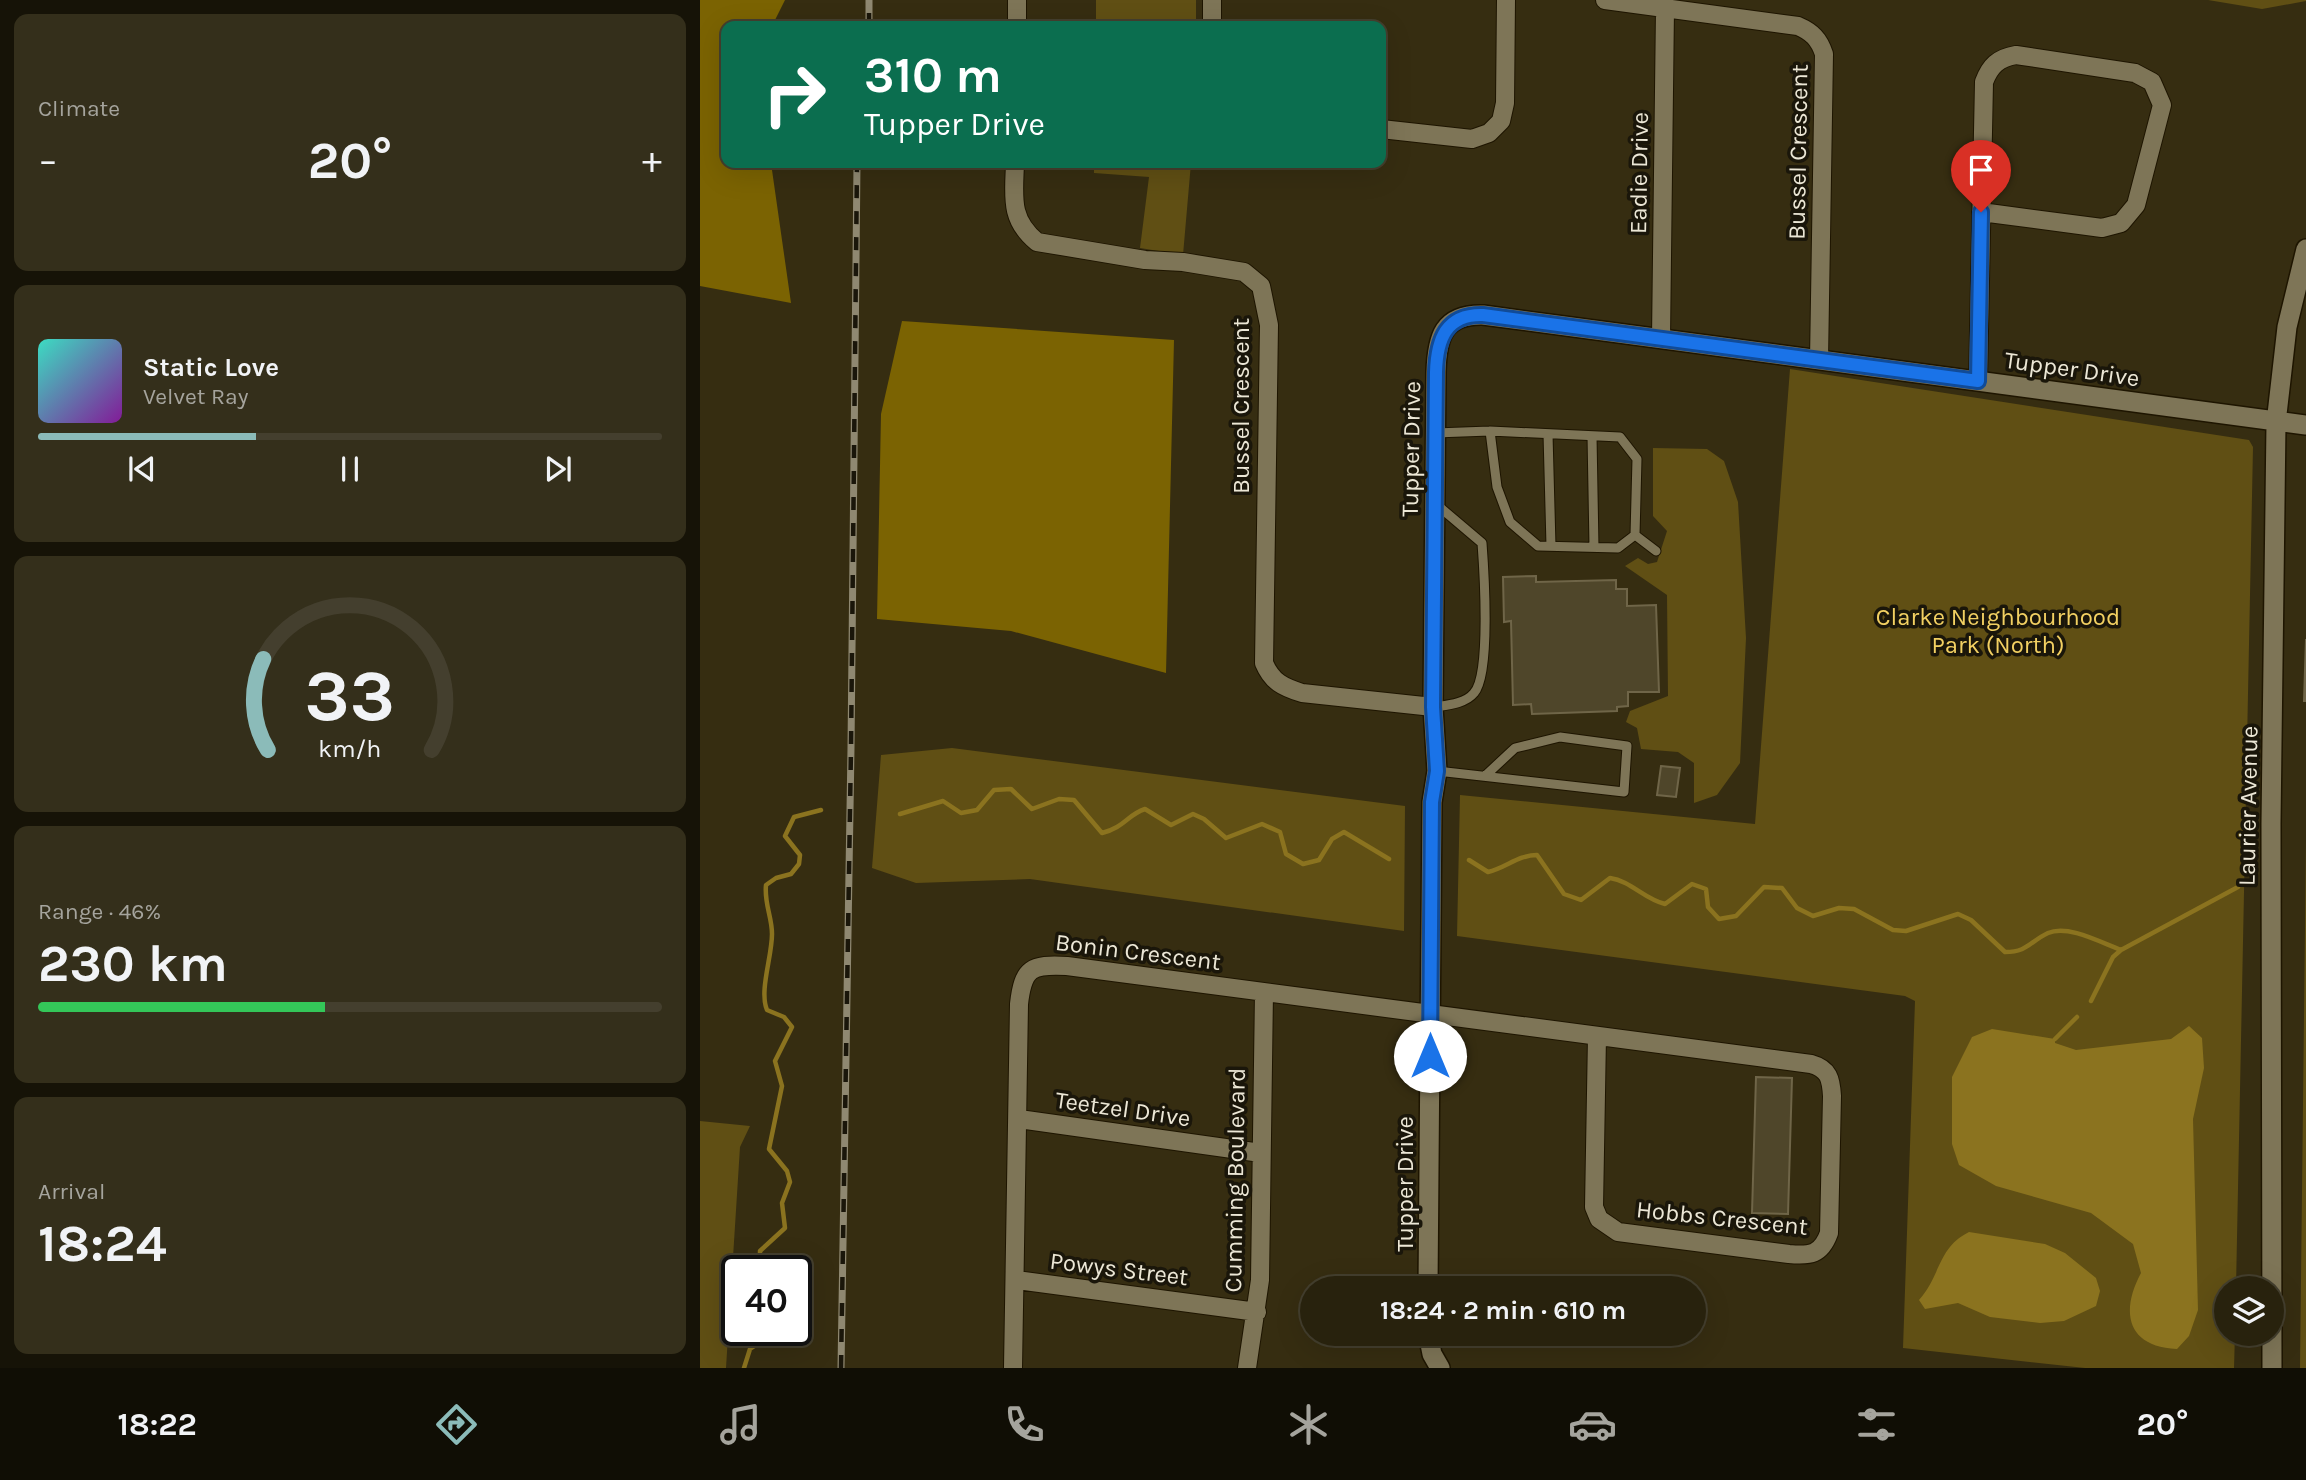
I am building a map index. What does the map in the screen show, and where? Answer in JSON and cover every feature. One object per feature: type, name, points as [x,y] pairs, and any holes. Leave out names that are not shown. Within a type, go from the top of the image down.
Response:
[{"type":"street","points":[[1017,0],[1017,21]]},
{"type":"street","points":[[1212,0],[1212,21]]},
{"type":"street","points":[[1386,130],[1472,139],[1489,132],[1501,121],[1505,103],[1506,0]]},
{"type":"street","name":"Bussel Crescent","points":[[1605,0],[1798,26],[1809,31],[1820,42],[1824,54],[1819,360]]},
{"type":"street","name":"Eadie Drive","points":[[1661,339],[1665,8]]},
{"type":"street","points":[[1978,381],[1981,212],[1984,82],[1996,63],[2016,55],[2135,73],[2152,82],[2162,105],[2136,205],[2121,223],[2102,228],[1981,212]]},
{"type":"street","name":"Bussel Crescent","points":[[1015,168],[1016,219],[1024,231],[1037,242],[1145,260],[1244,272],[1261,286],[1269,325],[1264,663],[1269,676],[1282,687],[1302,693],[1433,707]]},
{"type":"street","name":"Laurier Avenue","points":[[2272,1368],[2271,824],[2276,423],[2287,327],[2306,249]]},
{"type":"street","name":"Tupper Drive","points":[[1428,1276],[1432,802],[1437,771],[1433,707],[1435,433],[1437,351],[1444,331],[1458,318],[1483,315],[2306,425]]},
{"type":"street","name":"Bonin Crescent","points":[[1013,1368],[1019,1119],[1018,1004],[1021,982],[1029,971],[1044,965],[1067,966],[1430,1013]]},
{"type":"street","name":"Cumming Boulevard","points":[[1247,1368],[1260,1280],[1264,992]]},
{"type":"street","name":"Hobbs Crescent","points":[[1430,1013],[1597,1036],[1823,1068],[1831,1080],[1832,1096],[1829,1233],[1819,1252],[1809,1256],[1618,1232],[1599,1219],[1594,1207],[1597,1036]]},
{"type":"street","name":"Teetzel Drive","points":[[1019,1119],[1261,1153]]},
{"type":"street","name":"Powys Street","points":[[1016,1280],[1257,1312]]},
{"type":"street","points":[[1430,1346],[1440,1368]]},
{"type":"lane","points":[[1435,433],[1490,431],[1620,436],[1637,459],[1635,535]]},
{"type":"lane","points":[[1490,431],[1497,487],[1510,522],[1538,546],[1618,548],[1635,535]]},
{"type":"lane","points":[[1548,434],[1551,546]]},
{"type":"lane","points":[[1592,436],[1594,547]]},
{"type":"lane","points":[[1433,707],[1454,705],[1474,693],[1481,677],[1486,595],[1482,543],[1434,503]]},
{"type":"lane","points":[[1635,535],[1656,551]]},
{"type":"lane","points":[[1437,771],[1624,792],[1627,746],[1560,737],[1515,748],[1485,776]]},
{"type":"green space","points":[[1096,0],[1196,0],[1196,21],[1096,21]]},
{"type":"green space","points":[[2208,0],[2306,0],[2306,1],[2262,9]]},
{"type":"green space","points":[[1094,168],[1191,168],[1183,255],[1140,248],[1149,177],[1094,173]]},
{"type":"green space","name":"Clarke Neighbourhood Park (North)","points":[[1790,369],[2249,440],[2253,447],[2236,1276],[2214,1276],[2214,1346],[2235,1346],[2234,1368],[2085,1368],[1903,1348],[1915,1001],[1905,996],[1457,936],[1460,795],[1755,824]]},
{"type":"green space","points":[[1653,448],[1707,449],[1724,461],[1738,502],[1746,638],[1740,763],[1717,795],[1694,803],[1694,763],[1678,752],[1641,749],[1637,728],[1626,722],[1630,711],[1668,696],[1667,595],[1625,566],[1638,558],[1648,564],[1657,562],[1667,531],[1653,516]]},
{"type":"green space","points":[[952,748],[1405,806],[1404,931],[1030,879],[916,883],[872,868],[881,755]]},
{"type":"green space","points":[[2306,840],[2306,1368],[2300,1368]]},
{"type":"green space","points":[[700,1121],[750,1126],[740,1147],[733,1255],[721,1255],[721,1346],[727,1346],[726,1368],[700,1368]]},
{"type":"shaded area","points":[[700,0],[785,0],[774,21],[721,21],[721,168],[772,168],[791,303],[700,286]]},
{"type":"shaded area","points":[[902,321],[1174,340],[1166,673],[1011,631],[877,619],[881,414]]},
{"type":"shaded area","points":[[2189,1026],[2202,1038],[2204,1068],[2193,1119],[2198,1310],[2189,1336],[2177,1349],[2147,1342],[2132,1325],[2131,1301],[2141,1273],[2133,1244],[2091,1213],[1996,1186],[1959,1165],[1952,1144],[1952,1077],[1972,1037],[1992,1029],[2055,1039],[2055,1043],[2076,1050],[2171,1039]]},
{"type":"shaded area","points":[[1969,1232],[2045,1244],[2065,1253],[2096,1278],[2100,1291],[2096,1306],[2064,1321],[2040,1323],[1990,1317],[1958,1303],[1925,1309],[1919,1300],[1932,1282],[1945,1254]]},
{"type":"building","points":[[1536,576],[1536,582],[1616,580],[1616,589],[1627,589],[1627,606],[1656,605],[1659,692],[1628,692],[1628,706],[1617,707],[1617,711],[1532,714],[1531,704],[1513,705],[1511,621],[1504,622],[1503,577]]},
{"type":"building","points":[[2306,639],[2306,701],[2304,701]]},
{"type":"building","points":[[1661,766],[1680,768],[1676,797],[1657,795]]},
{"type":"building","points":[[1756,1077],[1792,1078],[1788,1214],[1752,1213]]},
{"type":"waterway","points":[[900,814],[943,801],[961,813],[977,810],[994,790],[1011,789],[1032,809],[1059,799],[1074,800],[1102,833],[1116,828],[1145,809],[1171,825],[1193,814],[1204,819],[1226,838],[1262,824],[1280,832],[1286,854],[1303,864],[1319,860],[1332,839],[1344,832],[1389,859]]},
{"type":"waterway","points":[[760,1255],[760,1251],[785,1228],[782,1203],[790,1182],[787,1171],[769,1149],[782,1086],[775,1061],[792,1027],[784,1017],[767,1010],[765,1002],[772,934],[766,885],[776,878],[791,874],[799,864],[800,855],[785,836],[794,817],[821,810]]},
{"type":"waterway","points":[[1469,860],[1488,872],[1524,857],[1537,855],[1564,894],[1581,900],[1610,878],[1665,904],[1692,884],[1706,889],[1708,907],[1719,919],[1736,916],[1764,887],[1782,888],[1797,908],[1813,916],[1839,908],[1854,909],[1893,930],[1906,931],[1958,914],[1971,920],[2005,952],[2024,948],[2042,936],[2056,931],[2075,933],[2121,950]]},
{"type":"waterway","points":[[2091,1001],[2113,957],[2121,950],[2238,887]]},
{"type":"waterway","points":[[2055,1039],[2077,1017]]},
{"type":"waterway","points":[[744,1368],[750,1349],[754,1346]]},
{"type":"railway","points":[[869,0],[869,21]]},
{"type":"railway","points":[[841,1368],[857,168]]},
{"type":"route","points":[[1430,1056],[1432,802],[1437,771],[1433,707],[1436,372],[1440,338],[1458,318],[1483,315],[1978,381],[1981,212]]}]
